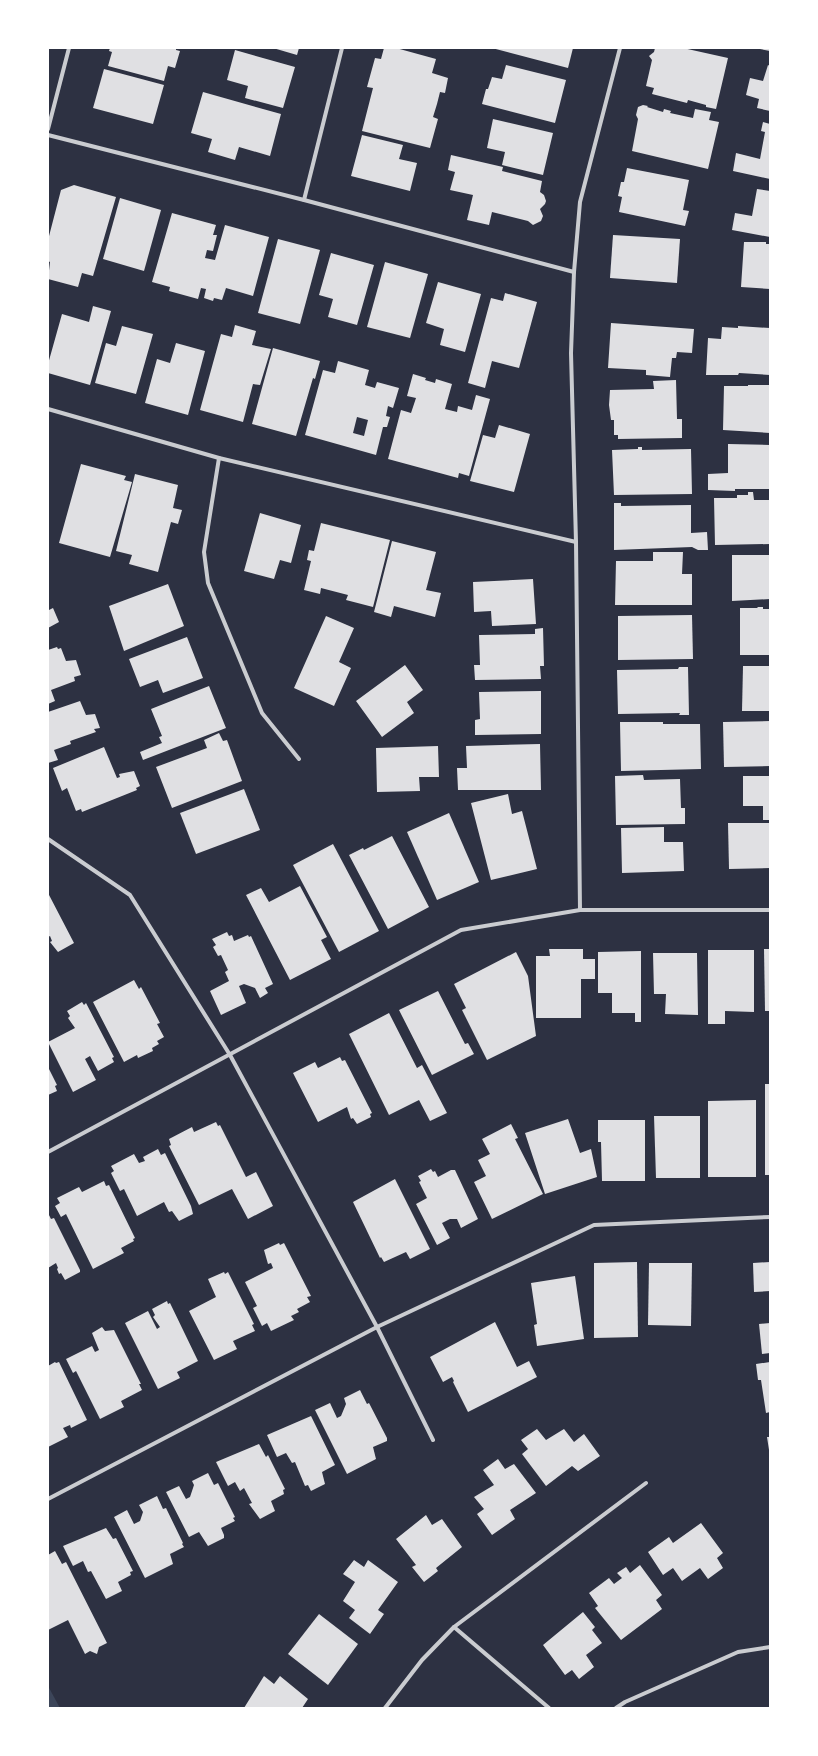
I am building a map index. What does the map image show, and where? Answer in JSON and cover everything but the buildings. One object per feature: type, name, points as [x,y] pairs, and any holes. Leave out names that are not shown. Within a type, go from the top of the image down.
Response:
[{"type":"street","points":[[48,129],[69,48]]},
{"type":"street","points":[[304,200],[342,48]]},
{"type":"street","points":[[580,910],[576,542],[571,354],[574,272],[580,202],[620,48]]},
{"type":"street","points":[[48,135],[304,200],[574,272]]},
{"type":"street","points":[[48,409],[219,458],[576,542]]},
{"type":"street","points":[[219,458],[204,552],[208,583],[262,713],[298,759]]},
{"type":"street","points":[[48,839],[130,895],[230,1056],[377,1327],[433,1440]]},
{"type":"street","points":[[48,1152],[230,1056],[461,930],[580,910],[770,910]]},
{"type":"street","points":[[48,1499],[377,1327],[594,1225],[770,1217]]},
{"type":"street","points":[[385,1708],[422,1660],[454,1627],[646,1483]]},
{"type":"street","points":[[454,1627],[549,1708]]},
{"type":"street","points":[[616,1708],[625,1702],[738,1652],[770,1647]]},
{"type":"shaded area","points":[[48,1686],[60,1708],[48,1708]]}]
